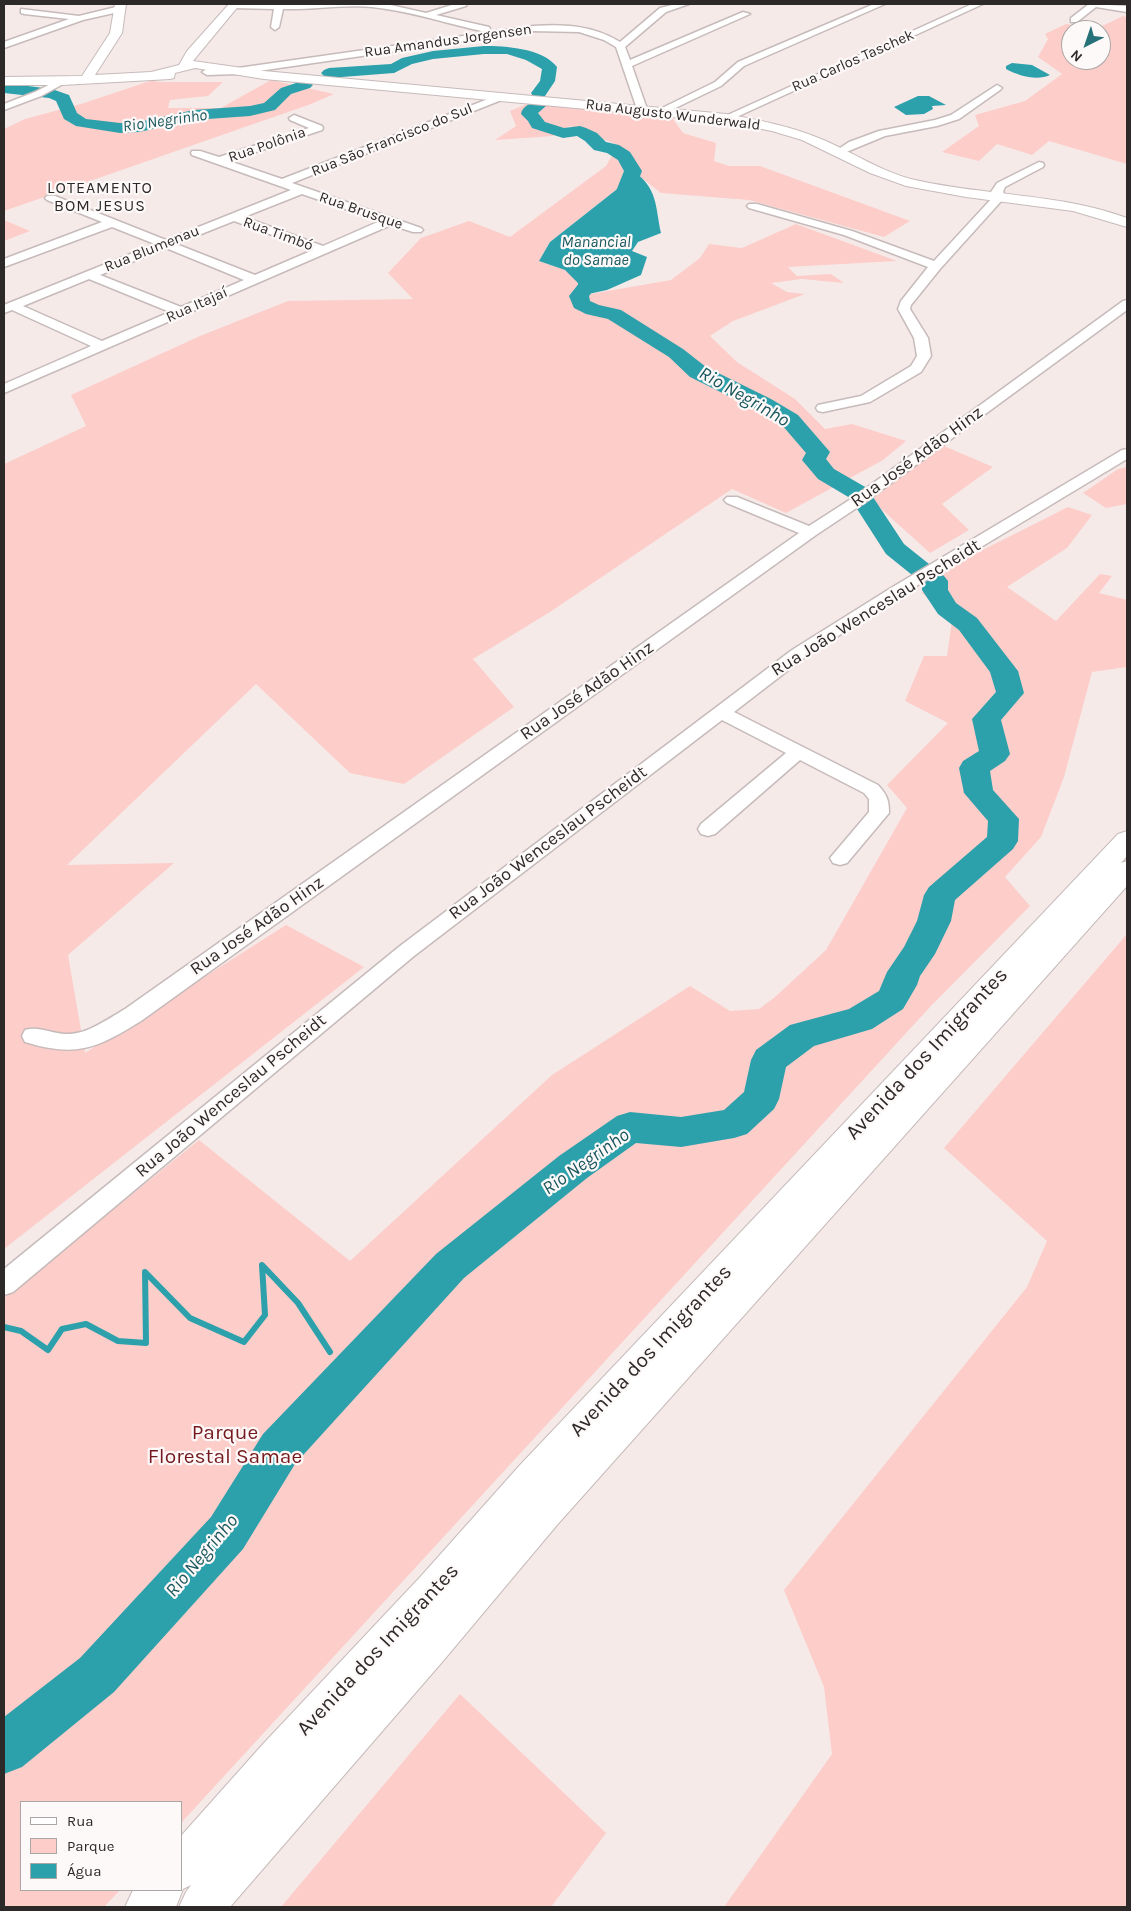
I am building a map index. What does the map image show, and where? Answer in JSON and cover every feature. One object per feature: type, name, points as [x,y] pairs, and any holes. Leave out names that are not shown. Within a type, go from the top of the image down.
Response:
[{"type":"main road","points":[[183,70],[199,45],[235,4]]},
{"type":"main road","points":[[86,79],[116,33],[120,7]]},
{"type":"main road","points":[[199,45],[205,70]]},
{"type":"main road","name":"Rua Augusto Wunderwald","points":[[4,81],[62,81],[152,76],[183,70],[238,71],[264,75]]},
{"type":"main road","name":"Rua Augusto Wunderwald","points":[[205,70],[726,118],[788,131],[839,152],[884,174],[912,183],[1070,204],[1127,223]]},
{"type":"main road","name":"Avenida dos Imigrantes","points":[[182,1867],[278,1759],[436,1589],[529,1505],[1068,920],[1127,840]]},
{"type":"main road","name":"Avenida dos Imigrantes","points":[[1068,920],[1127,870]]},
{"type":"main road","name":"Avenida dos Imigrantes","points":[[201,1907],[429,1647],[529,1505]]},
{"type":"main road","points":[[429,1647],[418,1638],[415,1630],[417,1617],[436,1589]]},
{"type":"main road","points":[[147,1907],[161,1891]]},
{"type":"street","points":[[235,4],[279,6],[370,4],[503,32]]},
{"type":"street","points":[[428,15],[463,4]]},
{"type":"street","points":[[642,109],[620,46],[663,10],[685,4]]},
{"type":"street","points":[[660,111],[718,84],[741,64],[881,4]]},
{"type":"street","name":"Rua Carlos Taschek","points":[[726,118],[975,4]]},
{"type":"street","points":[[1074,20],[1094,4],[1127,9]]},
{"type":"street","points":[[275,27],[279,6]]},
{"type":"street","points":[[4,45],[80,18],[120,7]]},
{"type":"street","points":[[24,11],[80,18]]},
{"type":"street","points":[[626,65],[746,14]]},
{"type":"street","points":[[450,22],[454,31],[451,40]]},
{"type":"street","name":"Rua Amandus Jorgensen","points":[[238,71],[503,32],[546,28],[576,30],[602,36],[620,46]]},
{"type":"street","points":[[12,30],[36,34]]},
{"type":"street","points":[[4,107],[62,81]]},
{"type":"street","points":[[839,152],[861,140],[883,133],[937,123],[954,117],[996,88]]},
{"type":"street","name":"Rua São Francisco do Sul","points":[[282,183],[501,97]]},
{"type":"street","name":"Rua Polônia","points":[[219,161],[318,128],[294,118]]},
{"type":"street","name":"Rua Brusque","points":[[196,153],[417,230]]},
{"type":"street","points":[[823,408],[865,399],[916,369],[924,356],[921,338],[904,309],[904,304],[1000,196],[997,192],[1001,185],[1039,165]]},
{"type":"street","name":"Rua Blumenau","points":[[8,308],[301,190]]},
{"type":"street","points":[[51,198],[256,280]]},
{"type":"street","points":[[753,206],[848,233],[936,266]]},
{"type":"street","name":"Rua Timbó","points":[[233,217],[323,250]]},
{"type":"street","name":"Rua Itajaí","points":[[4,390],[390,221]]},
{"type":"street","points":[[4,263],[111,223]]},
{"type":"street","points":[[90,275],[181,312]]},
{"type":"street","name":"Rua José Adão Hinz","points":[[32,1036],[60,1042],[76,1042],[114,1026],[133,1015],[810,532],[866,495],[1127,304]]},
{"type":"street","points":[[8,308],[102,346]]},
{"type":"street","points":[[4,376],[18,383]]},
{"type":"street","name":"Rua João Wenceslau Pscheidt","points":[[4,1284],[408,950],[798,654],[927,573],[1127,453]]},
{"type":"street","points":[[732,500],[810,532]]},
{"type":"street","points":[[720,712],[797,753],[871,789],[879,798],[879,813],[840,858]]},
{"type":"street","points":[[708,829],[797,753]]},
{"type":"green space","points":[[1123,16],[1127,17],[1127,164],[1049,141],[1032,155],[997,144],[979,161],[942,152],[979,126],[975,115],[1025,101],[1062,74],[1038,57],[1048,39],[1045,34],[1061,26],[1061,70],[1111,70],[1111,22]]},
{"type":"green space","points":[[153,80],[158,82],[223,82],[208,96],[170,100],[168,108],[221,108],[271,80],[334,94],[311,104],[4,211],[4,129],[25,119],[81,104]]},
{"type":"green space","points":[[527,104],[671,116],[683,133],[716,143],[714,161],[729,166],[760,166],[910,221],[884,237],[749,200],[661,193],[625,165],[621,186],[550,242],[539,261],[565,270],[579,283],[579,296],[671,280],[700,258],[709,244],[742,248],[796,224],[897,261],[788,267],[797,276],[831,274],[844,283],[802,279],[771,283],[787,292],[805,294],[733,321],[710,336],[737,362],[795,399],[825,429],[852,424],[906,441],[883,460],[786,513],[732,489],[550,612],[473,659],[514,707],[404,784],[350,773],[256,684],[67,865],[174,863],[68,955],[85,1053],[286,925],[364,967],[4,1249],[4,464],[86,426],[71,395],[200,336],[288,301],[413,299],[388,273],[421,238],[469,221],[510,237],[606,166],[618,145],[570,126],[553,136],[495,140],[516,126],[510,111]]},
{"type":"green space","points":[[4,220],[30,231],[4,241]]},
{"type":"green space","points":[[944,446],[993,467],[942,504],[969,530],[930,553],[868,497]]},
{"type":"green space","points":[[1127,467],[1127,504],[1106,508],[1083,493],[1118,469]]},
{"type":"green space","name":"Parque Florestal Samae","points":[[1068,507],[1092,515],[1067,548],[1007,587],[1056,621],[1100,574],[1112,576],[1099,593],[1127,600],[1127,667],[1092,672],[1064,777],[1041,837],[1005,877],[1030,906],[930,1007],[182,1822],[182,1801],[20,1801],[20,1891],[119,1891],[104,1907],[4,1907],[4,1298],[199,1140],[350,1261],[552,1075],[690,986],[730,1011],[759,1009],[775,997],[826,950],[907,808],[887,785],[948,723],[905,701],[924,656],[947,656],[952,620],[922,593],[937,573]]},
{"type":"green space","points":[[1127,934],[1127,1907],[724,1907],[832,1754],[824,1687],[784,1590],[1027,1287],[1047,1241],[944,1148]]},
{"type":"green space","points":[[460,1694],[606,1833],[551,1907],[281,1907]]},
{"type":"water","points":[[1012,63],[1032,65],[1050,75],[1039,78],[1022,76],[1006,69],[1006,66]]},
{"type":"water","points":[[918,96],[929,96],[946,105],[932,106],[933,109],[924,114],[906,115],[894,107]]},
{"type":"water","name":"Manancial do Samae","points":[[632,170],[647,183],[651,190],[661,233],[638,242],[632,251],[647,257],[641,275],[607,290],[579,296],[578,283],[565,270],[539,261],[550,242],[621,186]]},
{"type":"waterway","name":"Rio Negrinho","points":[[329,73],[394,68],[407,61],[433,55],[484,50],[508,50],[531,57],[549,67],[548,81],[539,93]]},
{"type":"waterway","name":"Rio Negrinho","points":[[4,88],[52,94],[63,98],[70,116],[82,123],[120,128],[139,127],[194,115],[250,111],[269,107],[286,91],[305,85]]},
{"type":"waterway","name":"Rio Negrinho","points":[[4,1749],[97,1675],[227,1533],[279,1449],[450,1266],[573,1167],[630,1127],[681,1132],[734,1123],[761,1099],[769,1060],[803,1035],[860,1020],[891,1000],[900,985],[904,972],[918,954],[934,921],[940,895],[1002,841],[1004,819],[979,793],[974,768],[995,754],[986,719],[1010,693],[1004,671],[968,624],[947,608],[935,590],[935,581],[895,549],[859,493],[826,474],[814,460],[818,452],[790,420],[763,404],[698,372],[676,353],[614,314],[593,310],[581,304],[579,296],[589,283],[633,171],[624,156],[613,149],[600,146],[591,137],[580,131],[563,133],[538,125],[535,118],[529,114],[529,111],[538,106]]},
{"type":"waterway","points":[[4,1327],[21,1331],[48,1350],[62,1329],[86,1324],[118,1341],[146,1343],[145,1272],[190,1318],[244,1342],[265,1315],[262,1265],[298,1303],[330,1352]]},
{"type":"district","name":"LOTEAMENTO BOM JESUS","points":[[100,197]]}]
